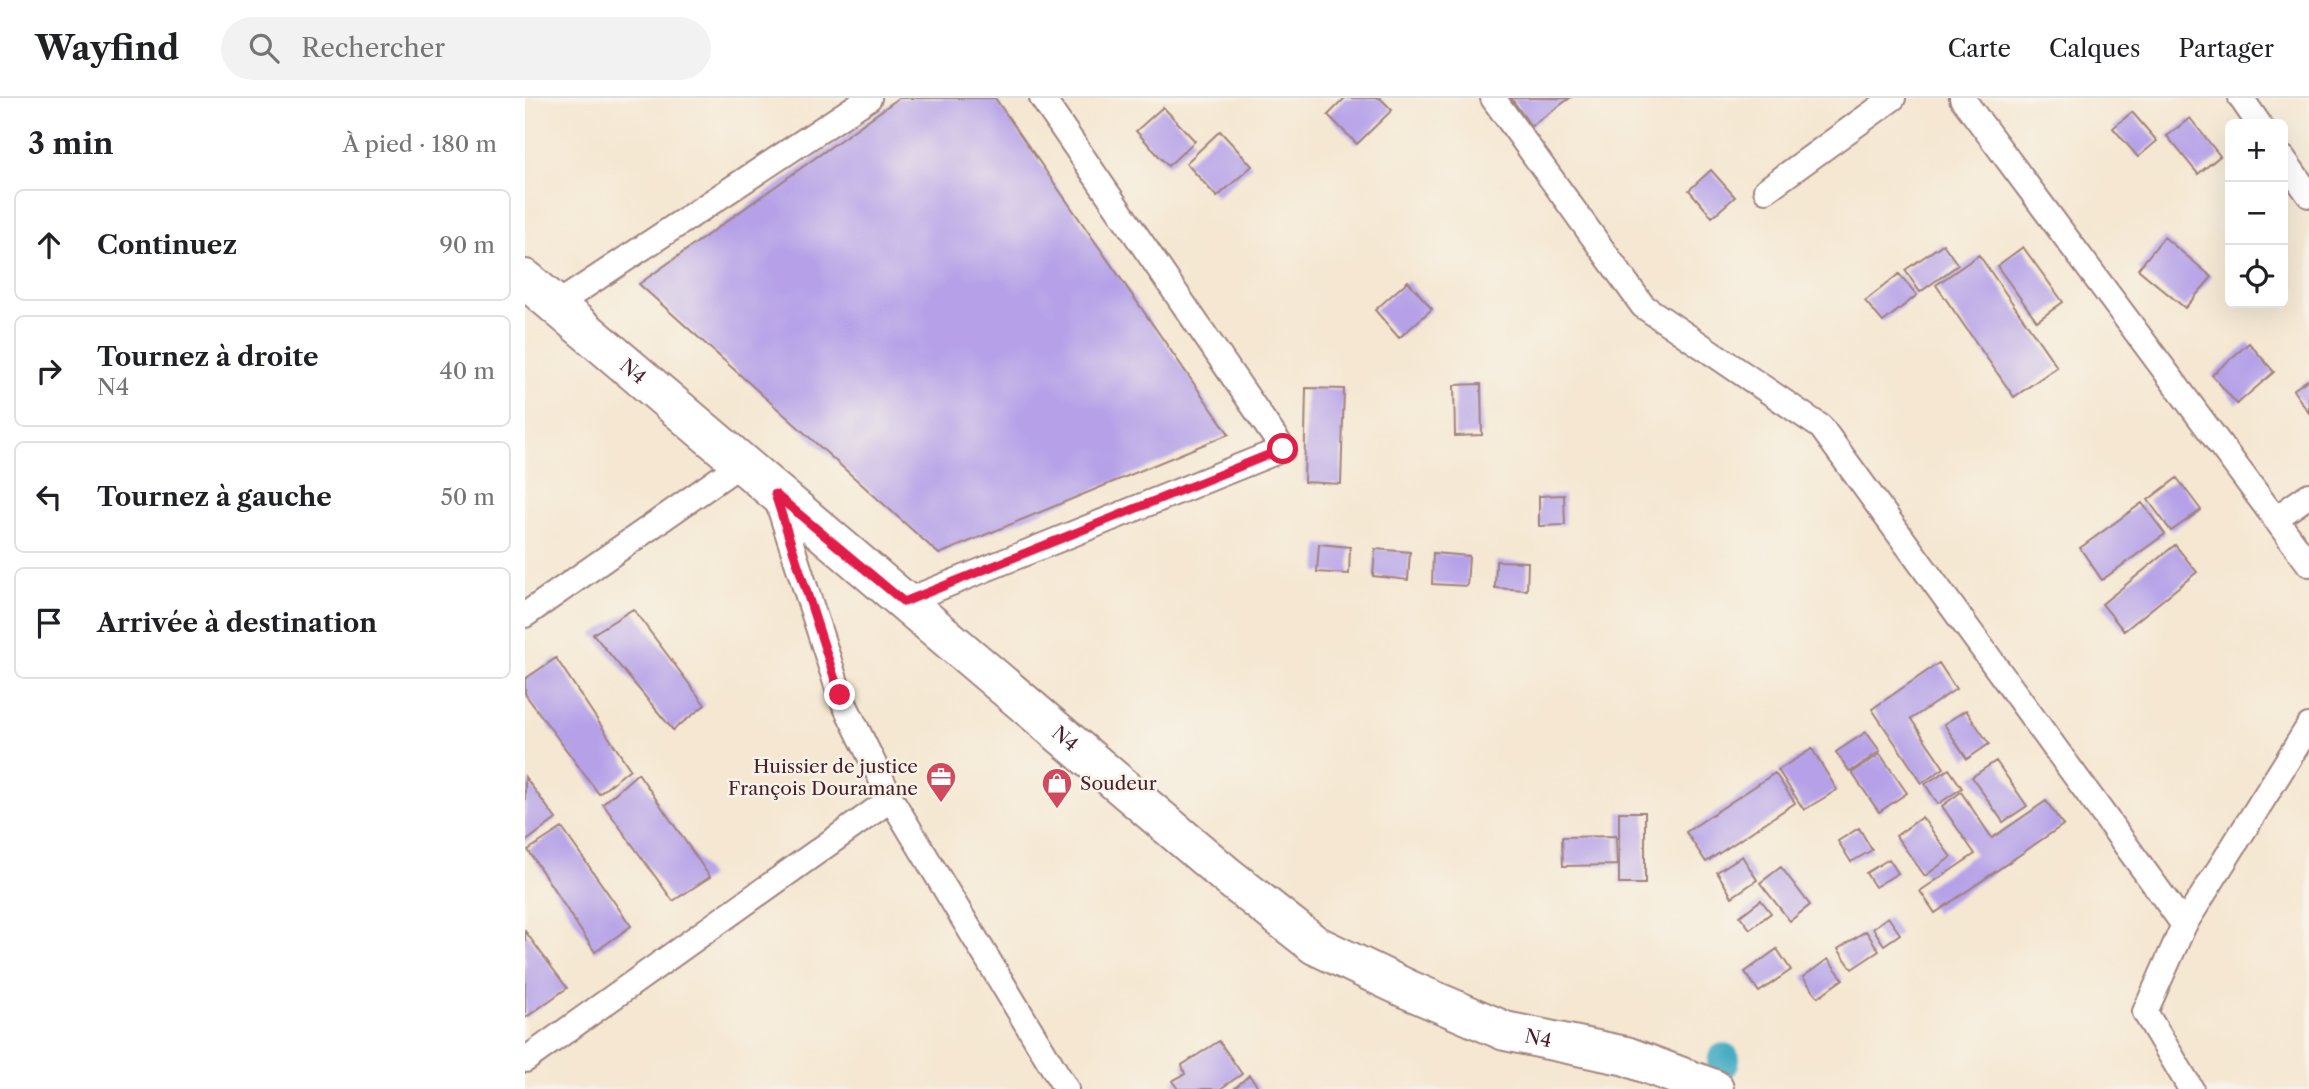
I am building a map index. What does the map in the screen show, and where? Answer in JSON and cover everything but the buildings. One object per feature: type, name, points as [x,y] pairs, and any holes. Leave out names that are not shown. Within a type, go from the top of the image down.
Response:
[{"type":"main road","name":"N4","points":[[525,279],[1226,875],[1315,945],[1504,1031],[1626,1056],[1714,1089]]},
{"type":"street","points":[[555,305],[869,98]]},
{"type":"street","points":[[904,602],[1283,449],[1042,98]]},
{"type":"street","points":[[1493,98],[1643,306],[1821,427],[2184,925]]},
{"type":"street","points":[[1766,190],[1893,98]]},
{"type":"street","points":[[1962,98],[2309,564]]},
{"type":"street","points":[[2241,98],[2256,119]]},
{"type":"street","points":[[2288,164],[2307,189]]},
{"type":"street","points":[[525,615],[742,463]]},
{"type":"street","points":[[775,494],[840,695],[891,799],[1066,1089]]},
{"type":"street","points":[[2275,519],[2309,495]]},
{"type":"street","points":[[2191,1089],[2145,1012],[2184,925],[2309,726]]},
{"type":"street","points":[[525,1060],[891,799]]},
{"type":"waterway","points":[[1723,1063],[1724,1059]]},
{"type":"place","name":"Huissier de justice François Douramane","points":[[941,804]]},
{"type":"place","name":"Soudeur","points":[[1057,810]]},
{"type":"route","points":[[840,695],[775,494],[904,602],[1283,449]]}]
